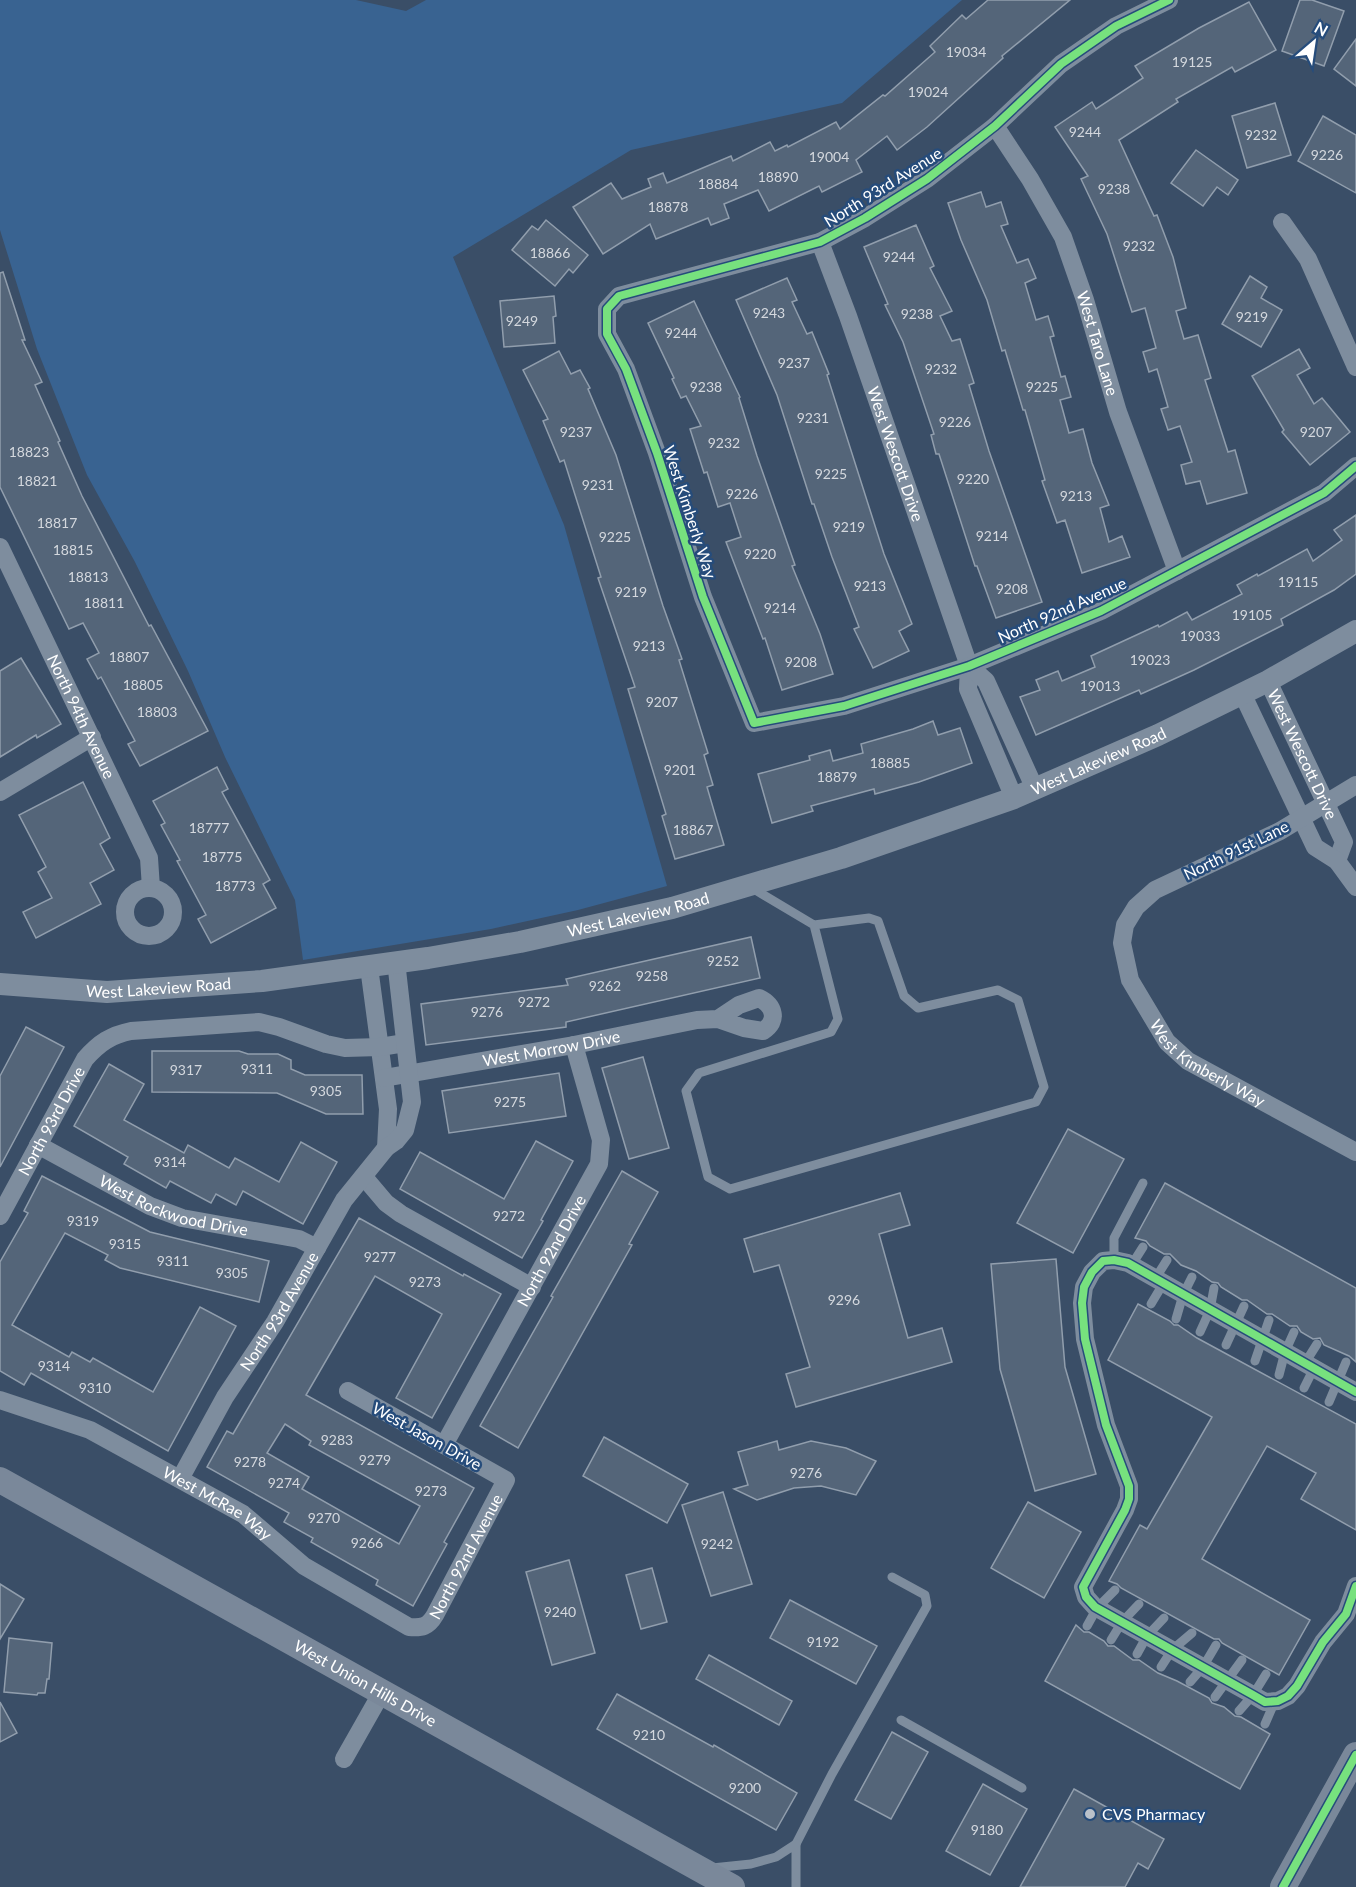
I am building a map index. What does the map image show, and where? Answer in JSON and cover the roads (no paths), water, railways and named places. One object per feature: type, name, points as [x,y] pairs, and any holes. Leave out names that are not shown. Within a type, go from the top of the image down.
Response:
[{"type":"main road","name":"West Union Hills Drive","points":[[0,1480],[732,1887]]},
{"type":"main road","points":[[1283,1887],[1356,1755]]},
{"type":"street","name":"North 93rd Avenue","points":[[607,309],[619,296],[820,242],[865,218],[927,179],[995,126],[1061,64],[1116,26],[1169,0]]},
{"type":"street","name":"West Taro Lane","points":[[995,126],[1030,179],[1063,237],[1085,300],[1118,412],[1177,571]]},
{"type":"street","points":[[1282,222],[1308,259],[1356,367]]},
{"type":"street","name":"West Wescott Drive","points":[[820,242],[848,316],[969,666],[968,689],[1014,798]]},
{"type":"street","name":"West Kimberly Way","points":[[607,309],[607,334],[626,369],[657,453],[703,597],[754,723]]},
{"type":"street","name":"North 92nd Avenue","points":[[754,723],[844,706],[969,666],[1101,611],[1324,493],[1356,466]]},
{"type":"street","name":"North 94th Avenue","points":[[0,547],[149,858],[151,888]]},
{"type":"street","name":"West Lakeview Road","points":[[0,984],[107,992],[262,981],[369,967],[520,942],[672,908],[841,858],[1014,798],[1158,735],[1268,681],[1356,631]]},
{"type":"street","name":"West Wescott Drive","points":[[969,666],[986,681],[1035,789]]},
{"type":"street","name":"West Wescott Drive","points":[[1268,681],[1344,842],[1337,861]]},
{"type":"street","name":"West Wescott Drive","points":[[1242,693],[1315,847],[1337,861],[1356,887]]},
{"type":"street","points":[[0,792],[92,737]]},
{"type":"street","name":"North 91st Lane","points":[[1125,925],[1136,907],[1155,890],[1280,831],[1356,785]]},
{"type":"street","name":"West Kimberly Way","points":[[1125,925],[1122,943],[1130,980],[1149,1016],[1167,1042],[1188,1061],[1356,1152]]},
{"type":"street","name":"North 93rd Avenue","points":[[180,1479],[225,1397],[275,1322],[344,1200],[386,1148],[405,1130],[412,1102],[396,961]]},
{"type":"street","points":[[369,967],[388,1109],[386,1148]]},
{"type":"street","name":"West Morrow Drive","points":[[384,1078],[718,1018]]},
{"type":"street","name":"North 93rd Drive","points":[[0,1215],[85,1059],[102,1041],[114,1034],[259,1022],[345,1048],[380,1047]]},
{"type":"street","points":[[380,1047],[405,1044]]},
{"type":"street","name":"North 92nd Drive","points":[[444,1445],[599,1164],[601,1140],[574,1045]]},
{"type":"street","name":"West Rockwood Drive","points":[[38,1145],[150,1206],[182,1218],[274,1233],[299,1239],[317,1248]]},
{"type":"street","points":[[364,1177],[386,1203],[401,1214],[532,1287]]},
{"type":"street","points":[[1356,1392],[1131,1266],[1114,1260],[1103,1261],[1092,1272],[1084,1287],[1082,1303],[1085,1339],[1106,1425],[1129,1486],[1129,1499],[1125,1510],[1083,1587],[1086,1597],[1097,1608],[1265,1702],[1288,1696],[1297,1686],[1323,1642],[1351,1617],[1356,1587]]},
{"type":"street","name":"West Jason Drive","points":[[348,1391],[506,1480]]},
{"type":"street","name":"West McRae Way","points":[[0,1400],[90,1430],[243,1514],[304,1566],[409,1627],[421,1628]]},
{"type":"street","name":"North 92nd Avenue","points":[[421,1628],[429,1625],[435,1615],[506,1480]]},
{"type":"street","points":[[344,1759],[382,1692]]},
{"type":"lane","points":[[747,885],[814,925],[869,918],[878,921],[904,996],[918,1008],[998,990],[1017,1000],[1044,1087],[1036,1101],[730,1189],[708,1177],[686,1091],[699,1073],[831,1032],[838,1019],[814,925]]},
{"type":"lane","points":[[1114,1260],[1114,1238],[1143,1184]]},
{"type":"lane","points":[[1131,1266],[1143,1247]]},
{"type":"lane","points":[[1151,1305],[1167,1260]]},
{"type":"lane","points":[[1176,1319],[1183,1295],[1192,1276]]},
{"type":"lane","points":[[1200,1332],[1210,1310],[1214,1288]]},
{"type":"lane","points":[[1226,1345],[1244,1305]]},
{"type":"lane","points":[[1255,1361],[1269,1320]]},
{"type":"lane","points":[[1279,1375],[1285,1352],[1294,1332]]},
{"type":"lane","points":[[1304,1388],[1317,1344]]},
{"type":"lane","points":[[1329,1402],[1346,1362]]},
{"type":"lane","points":[[796,1887],[796,1844],[832,1774],[927,1606],[925,1595],[892,1577]]},
{"type":"lane","points":[[1087,1626],[1097,1608],[1115,1590]]},
{"type":"lane","points":[[1111,1640],[1122,1622],[1139,1604]]},
{"type":"lane","points":[[1137,1654],[1147,1636],[1164,1618]]},
{"type":"lane","points":[[1161,1667],[1172,1650],[1192,1633]]},
{"type":"lane","points":[[1190,1682],[1203,1667],[1216,1645]]},
{"type":"lane","points":[[1215,1697],[1242,1660]]},
{"type":"lane","points":[[1239,1711],[1253,1695],[1266,1674]]},
{"type":"lane","points":[[1264,1724],[1275,1701]]},
{"type":"lane","points":[[901,1720],[1022,1788]]},
{"type":"lane","points":[[700,1869],[751,1864],[776,1857],[796,1844]]},
{"type":"place","name":"CVS Pharmacy","points":[[1090,1814]]}]
